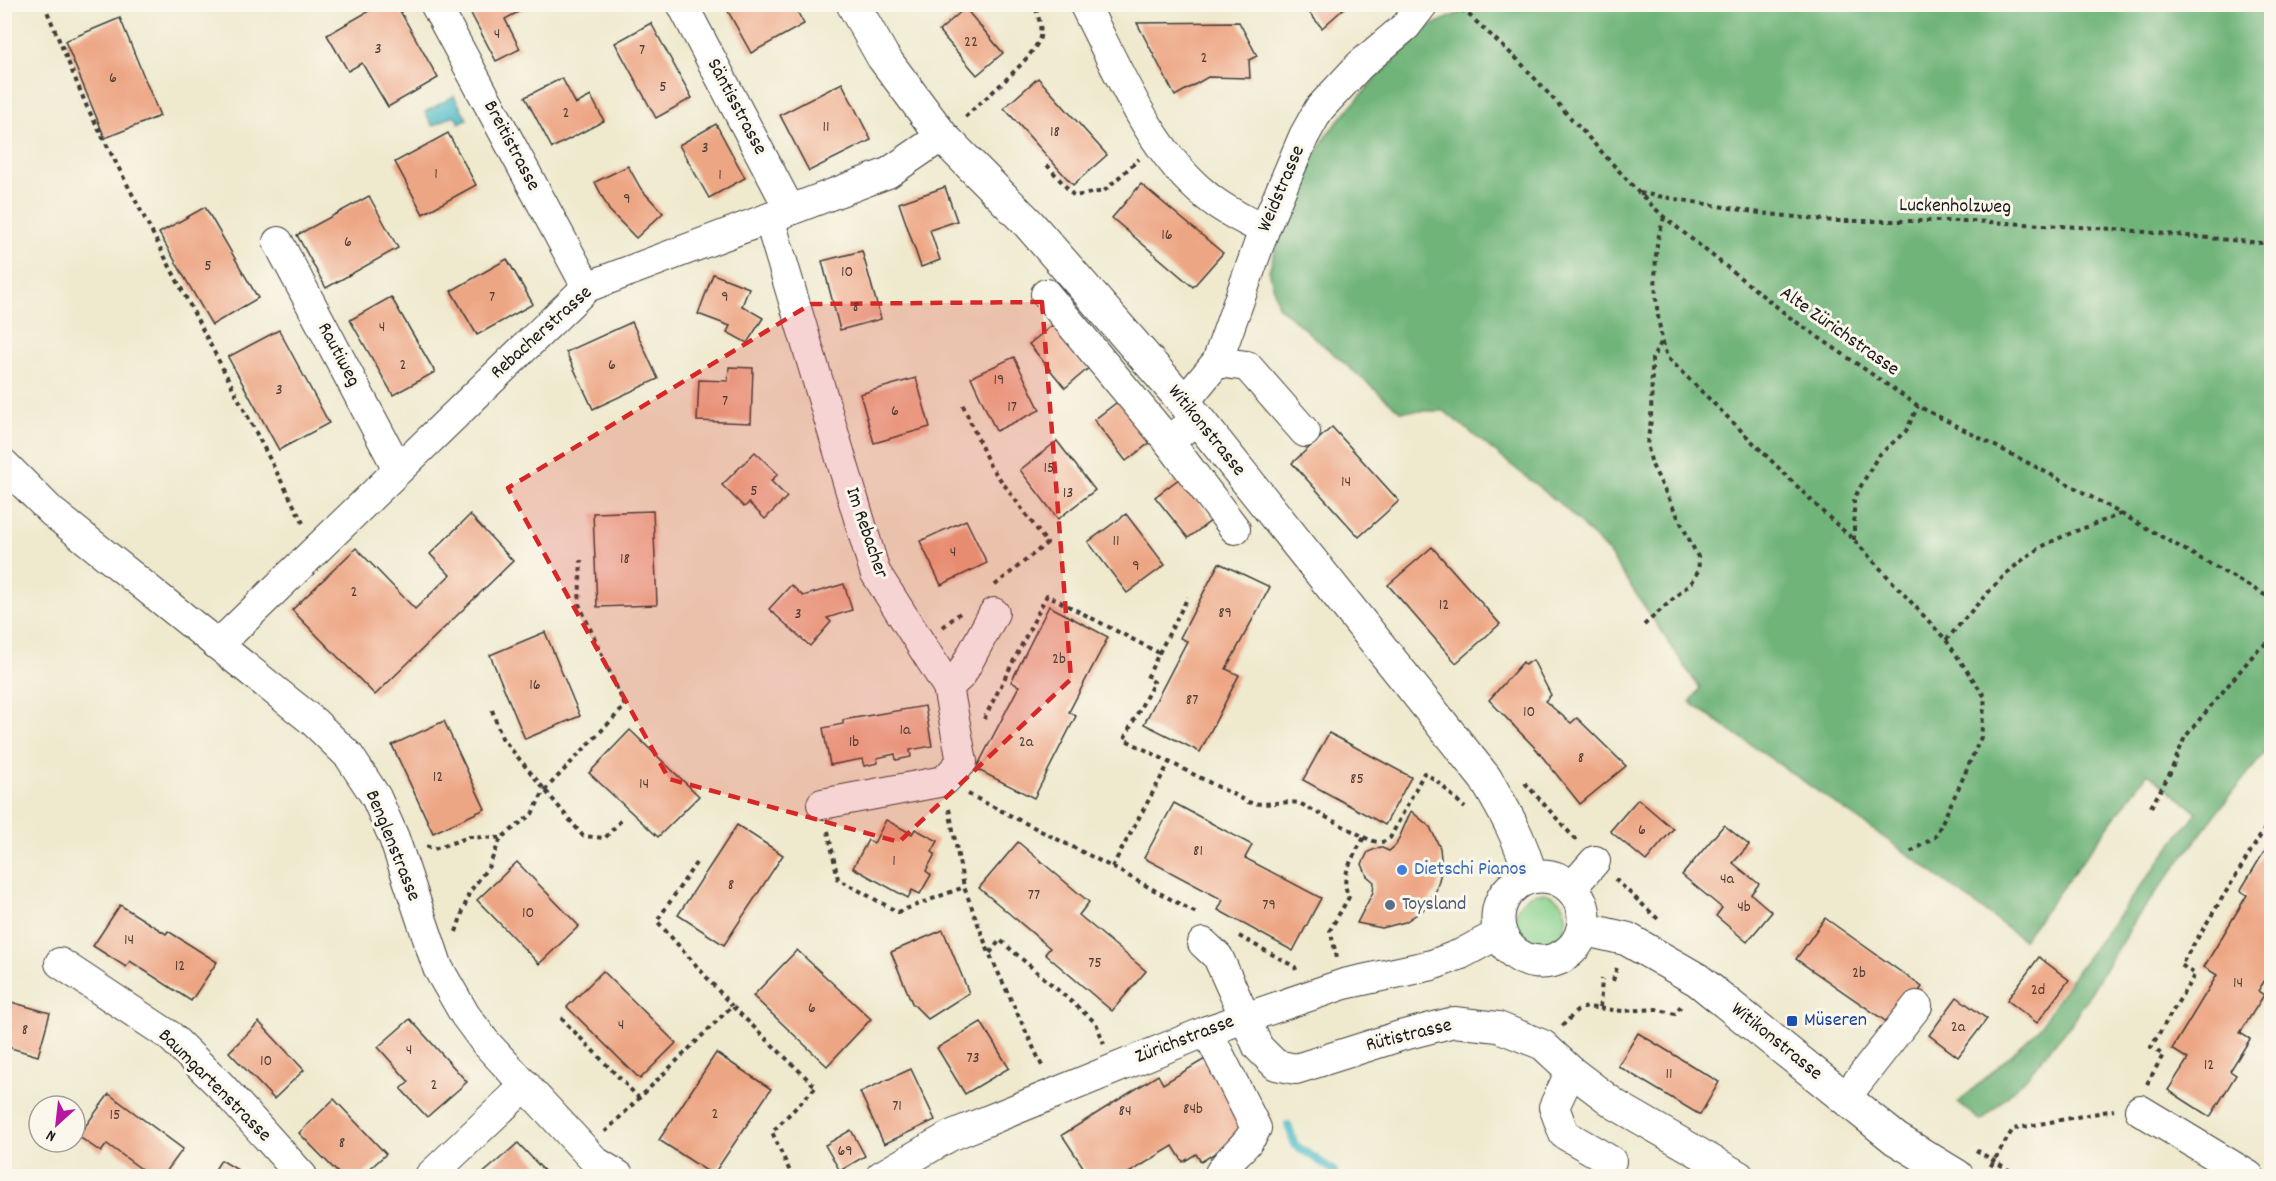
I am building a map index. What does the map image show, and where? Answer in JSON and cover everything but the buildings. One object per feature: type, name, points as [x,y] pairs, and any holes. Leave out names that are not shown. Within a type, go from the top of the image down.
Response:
[{"type":"main road","name":"Witikonstrasse","points":[[853,4],[883,57],[953,122],[1029,224],[1190,410],[1485,778],[1508,816],[1523,849],[1531,877]]},
{"type":"main road","points":[[1542,876],[1553,878],[1571,888],[1583,907],[1583,929],[1578,942],[1568,952],[1556,959],[1543,962],[1529,960],[1517,954],[1507,945],[1500,933],[1498,921],[1503,898],[1520,881],[1542,876]]},
{"type":"main road","name":"Witikonstrasse","points":[[1583,929],[1627,939],[1698,980],[1896,1138],[1957,1176]]},
{"type":"street","name":"Breitistrasse","points":[[435,4],[587,286]]},
{"type":"street","name":"Säntisstrasse","points":[[682,4],[780,214]]},
{"type":"street","points":[[1084,4],[1157,143],[1178,168],[1208,197],[1264,230]]},
{"type":"street","name":"Weidstrasse","points":[[1169,442],[1190,410],[1216,362],[1264,230],[1304,136],[1319,109],[1360,65],[1406,26],[1423,4]]},
{"type":"street","name":"Rebacherstrasse","points":[[218,645],[587,286],[888,173],[953,122]]},
{"type":"street","name":"Im Rebacher","points":[[780,214],[875,572],[948,687],[962,762],[944,781]]},
{"type":"street","name":"Rautiweg","points":[[278,242],[398,469]]},
{"type":"street","points":[[1046,294],[1169,442],[1235,529]]},
{"type":"street","points":[[1216,362],[1247,366],[1305,432]]},
{"type":"street","name":"Benglenstrasse","points":[[4,464],[52,512],[314,722],[349,756],[376,797],[393,838],[433,956],[465,1015],[486,1042],[596,1162],[619,1176]]},
{"type":"street","points":[[948,687],[961,675],[984,603]]},
{"type":"street","points":[[822,804],[944,781]]},
{"type":"street","points":[[1571,888],[1595,861]]},
{"type":"street","name":"Rütistrasse","points":[[1204,930],[1258,1047],[1276,1065],[1296,1069],[1400,1036],[1454,1022],[1498,1027],[1543,1045],[1571,1071],[1616,1105],[1740,1176]]},
{"type":"street","name":"Zürichstrasse","points":[[881,1176],[950,1136],[1207,1031],[1344,984],[1432,965],[1461,954],[1500,933]]},
{"type":"street","name":"Baumgartenstrasse","points":[[60,963],[170,1036],[220,1085],[302,1176]]},
{"type":"street","points":[[1845,1098],[1917,1006]]},
{"type":"street","points":[[1207,1031],[1256,1128],[1251,1140],[1226,1162],[1220,1173],[1221,1176]]},
{"type":"street","points":[[1571,1071],[1554,1107],[1564,1134],[1611,1161]]},
{"type":"street","points":[[430,1176],[525,1085]]},
{"type":"street","points":[[2137,1109],[2249,1176]]},
{"type":"path","points":[[44,4],[87,106],[316,548]]},
{"type":"path","points":[[953,122],[1030,55],[1040,38],[1040,19],[1034,4]]},
{"type":"path","name":"Alte Zürichstrasse","points":[[1454,4],[1518,60],[1639,193],[1664,217],[1792,319],[1918,406],[2121,513],[2271,599]]},
{"type":"path","points":[[1047,165],[1074,196],[1104,191],[1157,143]]},
{"type":"path","name":"Luckenholzweg","points":[[1639,193],[1809,219],[1981,221],[2114,229],[2271,244]]},
{"type":"path","points":[[1664,217],[1657,242],[1656,284],[1658,323],[1667,357],[1854,540],[1946,640],[1985,697],[1981,737],[1935,837],[1910,852]]},
{"type":"path","points":[[1644,625],[1692,582],[1699,564],[1698,557],[1652,465],[1647,450],[1651,420],[1652,359],[1662,340]]},
{"type":"path","points":[[921,644],[984,603],[1047,543],[989,464],[963,405]]},
{"type":"path","points":[[1854,540],[1854,500],[1878,456],[1906,431],[1918,406]]},
{"type":"path","points":[[1946,640],[2000,581],[2028,556],[2046,544],[2121,513]]},
{"type":"path","points":[[433,956],[449,943],[456,932],[469,893],[489,866],[501,838],[532,814],[544,792],[625,706],[579,604],[581,560]]},
{"type":"path","points":[[983,721],[1047,595],[1159,653]]},
{"type":"path","points":[[1188,597],[1147,678],[1154,682],[1124,739],[1248,802],[1257,805],[1291,801],[1299,803],[1376,843],[1385,842],[1390,838],[1424,773],[1436,780],[1471,814]]},
{"type":"path","points":[[2151,807],[2170,773],[2185,737],[2260,647],[2271,641]]},
{"type":"path","points":[[492,710],[502,738],[544,792],[583,836],[605,838],[622,818]]},
{"type":"path","points":[[1112,867],[1169,763]]},
{"type":"path","points":[[1522,780],[1595,861],[1648,912],[1667,926]]},
{"type":"path","points":[[944,781],[1112,867],[1204,930]]},
{"type":"path","points":[[944,781],[964,887],[990,953],[1044,1069]]},
{"type":"path","points":[[822,804],[838,879],[898,912],[964,887]]},
{"type":"path","points":[[1985,1176],[2013,1129],[2137,1109],[2163,1055],[2151,1047],[2195,974],[2181,965],[2271,816]]},
{"type":"path","points":[[2266,825],[2271,828]]},
{"type":"path","points":[[393,838],[410,840],[434,849],[469,837],[501,838]]},
{"type":"path","points":[[1337,960],[1330,930],[1349,897],[1344,887],[1346,873],[1364,837]]},
{"type":"path","points":[[696,863],[657,921],[732,1006],[816,1087],[772,1132],[792,1176]]},
{"type":"path","points":[[1234,934],[1295,967],[1298,974]]},
{"type":"path","points":[[990,953],[1000,940],[1096,1023],[1105,1045]]},
{"type":"path","points":[[1613,981],[1618,965]]},
{"type":"path","points":[[1600,1007],[1602,979]]},
{"type":"path","points":[[1543,1045],[1577,1011],[1587,1007],[1623,1011],[1656,1009],[1675,1014],[1682,1004]]},
{"type":"path","points":[[586,1151],[732,1006]]},
{"type":"path","points":[[561,1018],[639,1098]]},
{"type":"path","points":[[1975,1150],[2019,1176]]},
{"type":"highlighted area","points":[[1042,302],[1071,679],[899,842],[669,779],[508,488],[811,304]]},
{"type":"green space","points":[[1477,5],[2271,5],[2271,745],[2136,919],[2071,1024],[2025,1079],[1981,1121],[1958,1103],[2038,1030],[2080,966],[2197,812],[2148,773],[2023,940],[1916,860],[1690,702],[1700,689],[1608,552],[1565,508],[1444,411],[1400,411],[1278,306],[1269,270],[1293,195],[1327,134],[1376,78],[1430,26]]},
{"type":"green space","points":[[1546,893],[1559,900],[1565,908],[1565,928],[1559,936],[1551,942],[1536,943],[1523,936],[1517,928],[1516,913],[1523,900],[1531,894]]},
{"type":"water","points":[[454,96],[467,119],[459,123],[454,115],[433,126],[425,112]]},
{"type":"waterway","points":[[1288,1125],[1295,1145],[1334,1171],[1335,1176]]},
{"type":"place","name":"Dietschi Pianos","points":[[1402,870]]},
{"type":"place","name":"Toysland","points":[[1390,905]]},
{"type":"place","name":"Müseren","points":[[1792,1021]]}]
